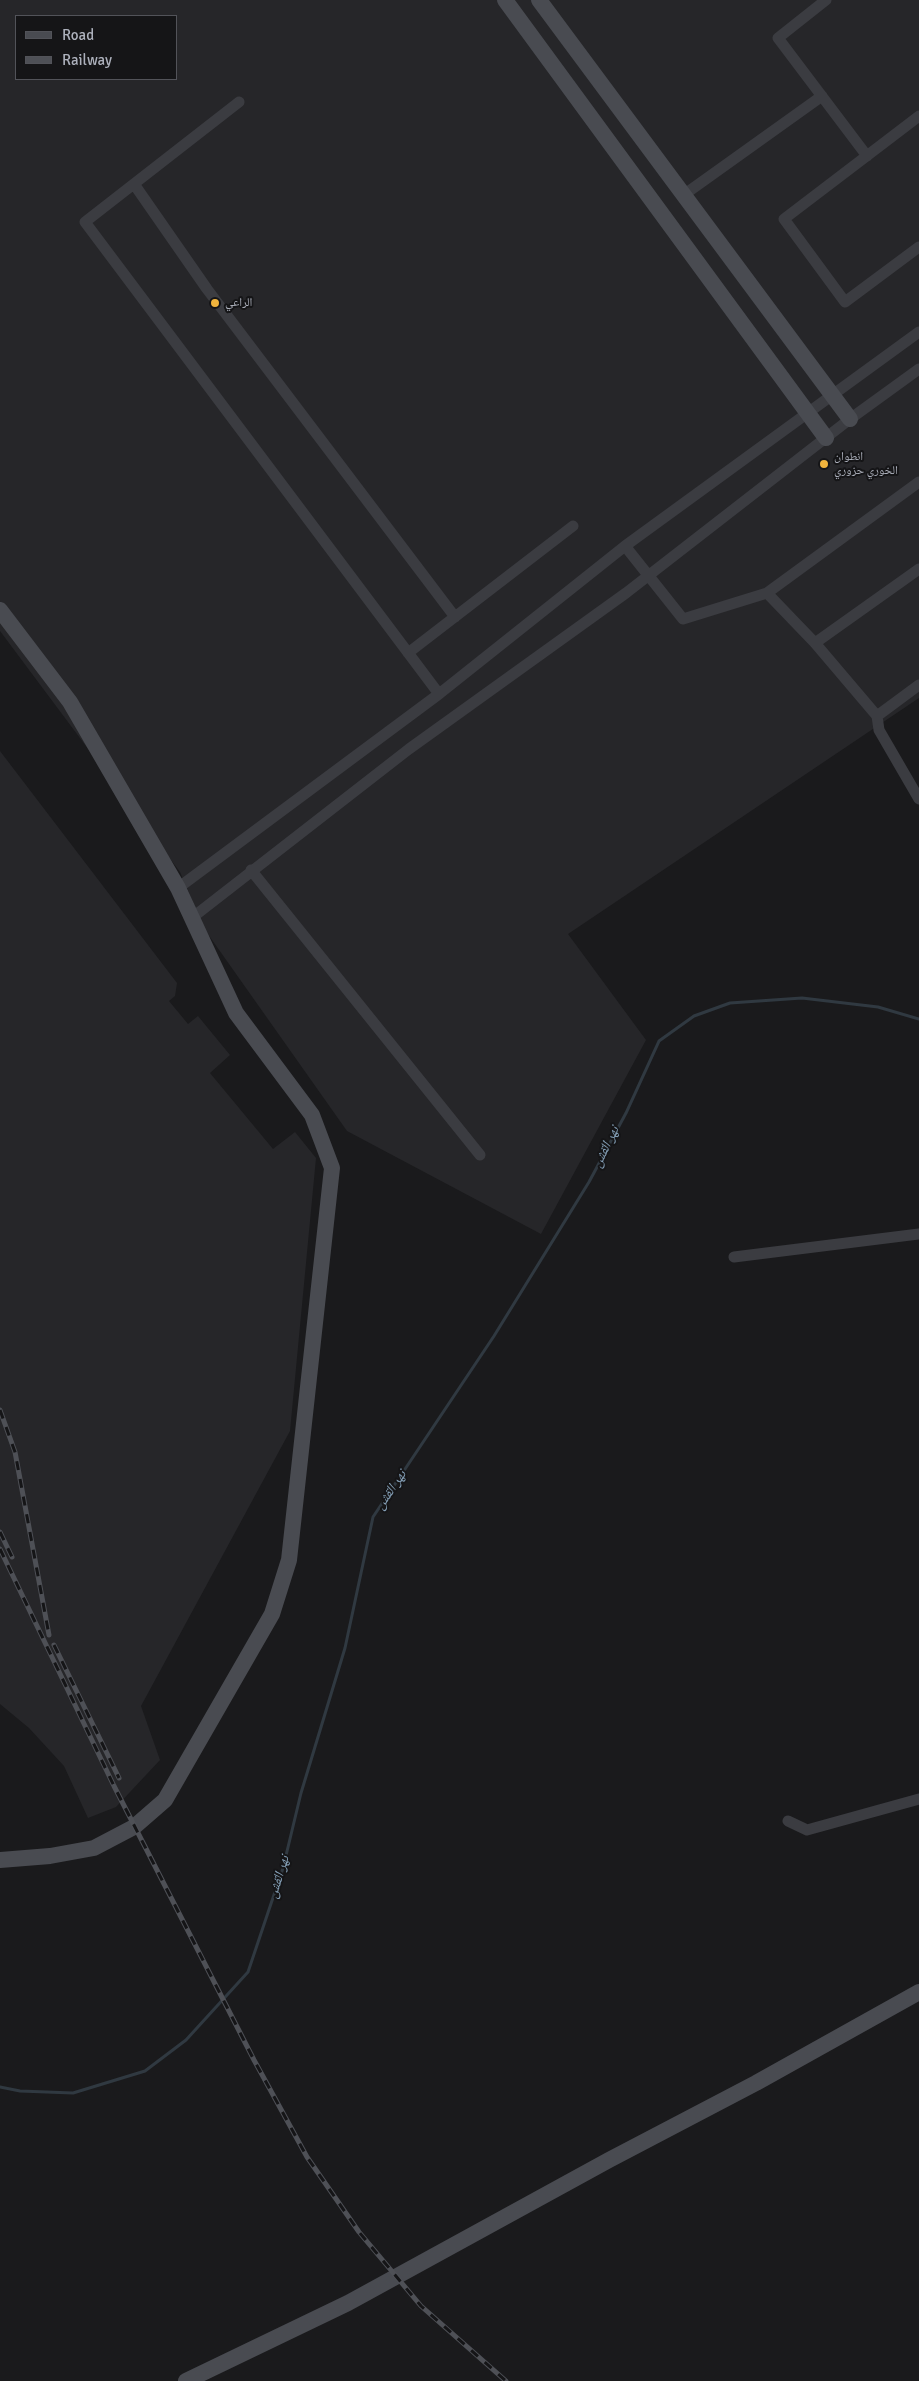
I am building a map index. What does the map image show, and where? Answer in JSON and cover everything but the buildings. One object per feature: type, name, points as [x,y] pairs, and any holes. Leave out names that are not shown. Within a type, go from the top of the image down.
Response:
[{"type":"street","points":[[504,0],[826,438]]},
{"type":"street","points":[[539,0],[685,194],[850,419]]},
{"type":"street","points":[[826,0],[778,38],[867,156]]},
{"type":"street","points":[[685,194],[822,96]]},
{"type":"street","points":[[238,102],[86,222],[438,694]]},
{"type":"street","points":[[919,116],[784,219],[845,302],[919,247]]},
{"type":"street","points":[[134,184],[207,289],[455,617]]},
{"type":"street","points":[[178,888],[438,694],[625,546],[808,415],[919,332]]},
{"type":"street","points":[[193,917],[251,870],[410,749],[649,576],[850,419],[919,369]]},
{"type":"street","points":[[625,546],[683,619],[767,593],[919,482]]},
{"type":"street","points":[[408,653],[574,526]]},
{"type":"street","points":[[815,642],[919,570]]},
{"type":"street","points":[[767,593],[815,642],[877,716],[878,730],[919,799]]},
{"type":"street","points":[[0,610],[70,702],[178,888],[236,1013],[312,1114],[332,1168],[289,1560],[272,1614],[166,1800],[134,1827],[94,1848],[50,1856],[0,1860]]},
{"type":"street","points":[[877,716],[919,685]]},
{"type":"street","points":[[251,870],[480,1155]]},
{"type":"street","points":[[734,1257],[919,1234]]},
{"type":"street","points":[[788,1821],[807,1830],[919,1799]]},
{"type":"street","points":[[186,2381],[348,2303],[609,2160],[756,2083],[919,1992]]},
{"type":"shaded area","points":[[0,0],[919,0],[919,698],[568,934],[646,1040],[541,1234],[347,1131],[205,930],[180,872],[0,631]]},
{"type":"shaded area","points":[[0,751],[177,983],[175,996],[169,1001],[188,1024],[198,1016],[230,1055],[210,1073],[273,1149],[295,1132],[316,1158],[290,1431],[141,1706],[160,1760],[116,1807],[88,1818],[64,1766],[29,1728],[0,1704]]},
{"type":"waterway","name":"نهر القش","points":[[0,2087],[20,2091],[73,2093],[145,2071],[186,2040],[248,1972],[283,1868],[301,1793],[345,1648],[373,1517],[494,1336],[589,1182],[626,1113],[659,1041],[694,1016],[730,1003],[802,998],[878,1007],[919,1019]]},
{"type":"railway","points":[[0,1410],[15,1452],[49,1635]]},
{"type":"railway","points":[[0,1532],[12,1557]]},
{"type":"railway","points":[[0,1549],[114,1786],[254,2060],[307,2157],[359,2232],[421,2306],[506,2381]]},
{"type":"railway","points":[[54,1645],[119,1778]]},
{"type":"place","name":"الراعي","points":[[215,303]]},
{"type":"place","name":"انطوان الخوري حزوري","points":[[824,464]]}]
